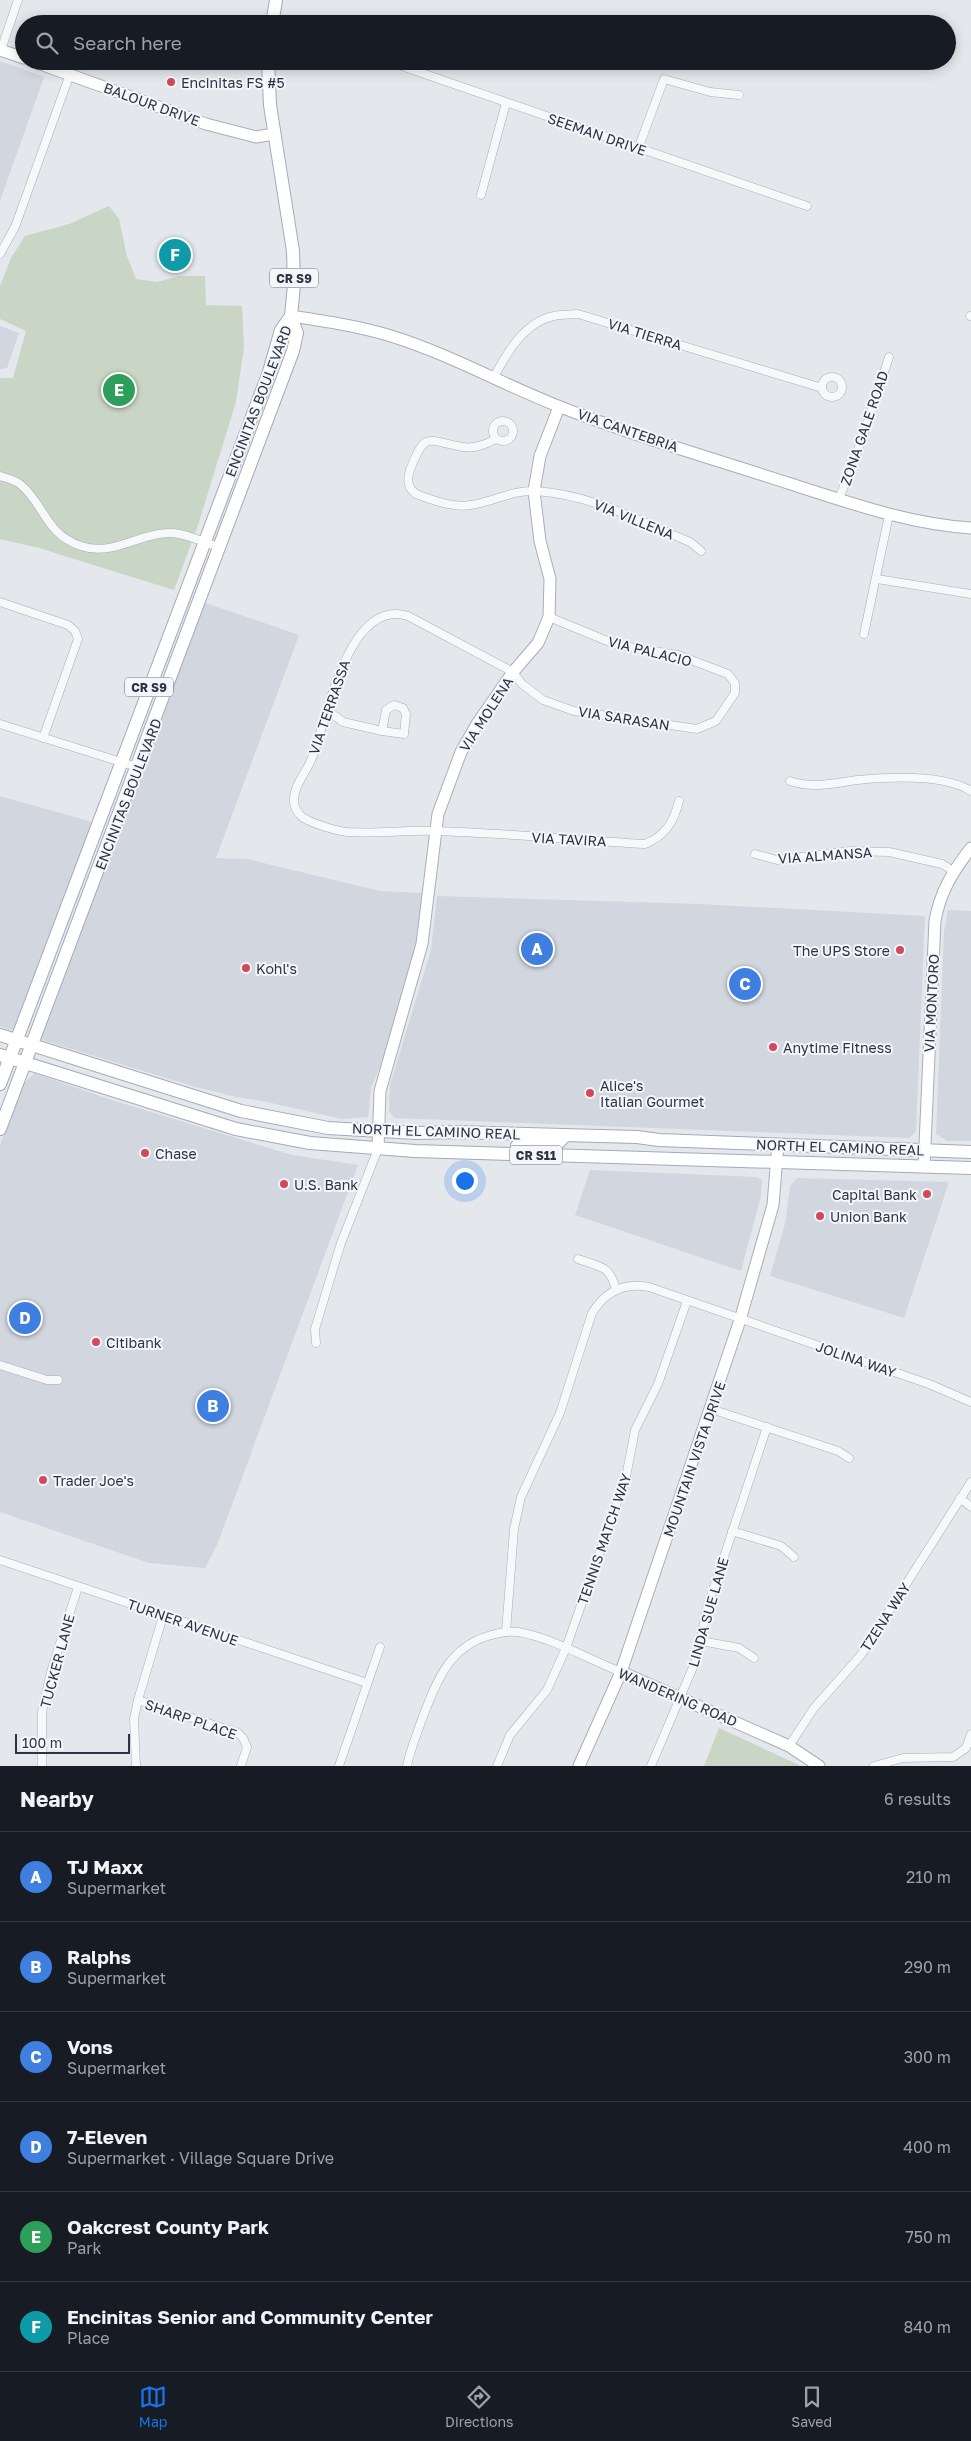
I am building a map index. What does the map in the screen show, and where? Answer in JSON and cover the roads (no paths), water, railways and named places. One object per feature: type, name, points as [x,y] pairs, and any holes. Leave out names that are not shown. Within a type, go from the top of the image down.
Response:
[{"type":"main road","points":[[274,15],[276,0]]},
{"type":"main road","name":"ENCINITAS BOULEVARD","points":[[0,1129],[293,352],[297,333],[291,316],[294,285],[293,251],[270,105],[268,70]]},
{"type":"main road","name":"ENCINITAS BOULEVARD","points":[[0,1084],[5,1057],[17,1040],[269,372],[282,330],[291,316]]},
{"type":"main road","points":[[89,896],[89,875],[102,840],[96,833]]},
{"type":"main road","points":[[0,1035],[17,1040]]},
{"type":"main road","name":"CR S11","points":[[17,1040],[32,1045]]},
{"type":"main road","name":"NORTH EL CAMINO REAL","points":[[32,1045],[241,1111],[341,1128],[379,1131],[566,1136],[971,1152]]},
{"type":"main road","name":"CR S11","points":[[5,1057],[25,1063]]},
{"type":"main road","name":"NORTH EL CAMINO REAL","points":[[25,1063],[236,1129],[310,1143],[378,1149],[971,1168]]},
{"type":"main road","points":[[189,1114],[196,1106],[233,1115],[241,1111]]},
{"type":"main road","points":[[259,1132],[273,1123],[326,1132],[341,1128]]},
{"type":"main road","points":[[489,1153],[502,1146],[555,1146],[566,1136]]},
{"type":"street","points":[[15,55],[0,50],[18,0]]},
{"type":"street","name":"BALOUR DRIVE","points":[[58,70],[206,124],[256,137],[274,134]]},
{"type":"street","name":"SEEMAN DRIVE","points":[[412,70],[807,206]]},
{"type":"street","points":[[0,254],[15,228],[70,74]]},
{"type":"street","points":[[638,149],[664,78],[710,92],[738,95]]},
{"type":"street","points":[[481,196],[506,103]]},
{"type":"street","name":"VIA TIERRA","points":[[493,379],[507,353],[529,329],[554,316],[578,314],[813,387],[822,388]]},
{"type":"street","name":"VIA CANTEBRIA","points":[[291,316],[351,326],[391,336],[444,356],[558,407],[635,434],[889,515],[971,528]]},
{"type":"street","name":"ZONA GALE ROAD","points":[[840,499],[889,357]]},
{"type":"street","name":"VIA MOLENA","points":[[378,1149],[380,1091],[422,944],[434,831],[450,774],[460,752],[477,724],[513,672],[538,643],[549,617],[550,579],[540,541],[534,491],[540,456],[558,407]]},
{"type":"street","name":"VIA VILLENA","points":[[496,438],[481,446],[464,448],[434,439],[426,441],[418,449],[408,477],[407,484],[410,490],[416,494],[457,506],[471,505],[518,492],[534,491],[594,501],[690,542],[700,550]]},
{"type":"street","points":[[0,476],[20,483],[48,523],[66,540],[81,546],[96,550],[128,544],[148,535],[171,532],[220,548]]},
{"type":"street","points":[[864,634],[877,580],[889,515]]},
{"type":"street","points":[[877,580],[971,594]]},
{"type":"street","points":[[0,602],[68,625],[78,639],[77,647],[43,738]]},
{"type":"street","name":"VIA TERRASSA","points":[[434,831],[346,832],[302,818],[296,810],[294,799],[312,758],[350,647],[375,620],[398,613],[513,672]]},
{"type":"street","name":"VIA PALACIO","points":[[549,617],[617,645],[678,655],[728,674],[735,683],[735,693],[732,697]]},
{"type":"street","name":"VIA SARASAN","points":[[513,672],[522,684],[543,700],[574,711],[697,729],[716,721],[732,697]]},
{"type":"street","points":[[327,710],[343,722],[382,731]]},
{"type":"street","points":[[0,724],[137,767]]},
{"type":"street","points":[[790,781],[812,786],[894,778],[950,782],[971,791]]},
{"type":"street","name":"VIA TAVIRA","points":[[434,831],[645,844],[659,838],[667,829],[676,815],[679,801]]},
{"type":"street","name":"VIA MONTORO","points":[[924,1167],[934,931],[940,899],[953,871],[971,848]]},
{"type":"street","name":"VIA ALMANSA","points":[[754,854],[777,860],[851,851],[889,852],[942,864],[953,871]]},
{"type":"street","name":"MOUNTAIN VISTA DRIVE","points":[[579,1766],[621,1672],[740,1320],[773,1205],[778,1144]]},
{"type":"street","name":"NORTH EL CAMINO REAL","points":[[316,1343],[315,1329],[341,1243],[378,1149]]},
{"type":"street","points":[[407,1766],[435,1684],[443,1670],[462,1647],[478,1639],[506,1632],[514,1529],[521,1498],[560,1413],[592,1313],[598,1302],[616,1290],[613,1276],[608,1270],[578,1259]]},
{"type":"street","name":"JOLINA WAY","points":[[616,1290],[638,1285],[928,1384],[971,1402]]},
{"type":"street","name":"TENNIS MATCH WAY","points":[[497,1766],[510,1735],[547,1690],[566,1648],[626,1477],[635,1430],[658,1384],[687,1301]]},
{"type":"street","points":[[0,1365],[47,1380],[58,1380]]},
{"type":"street","points":[[711,1409],[838,1450],[849,1458]]},
{"type":"street","name":"LINDA SUE LANE","points":[[651,1766],[696,1660],[707,1608],[767,1427]]},
{"type":"street","name":"TZENA WAY","points":[[789,1746],[814,1708],[861,1655],[971,1482]]},
{"type":"street","points":[[960,1498],[971,1507]]},
{"type":"street","points":[[732,1531],[781,1546],[794,1557]]},
{"type":"street","name":"TURNER AVENUE","points":[[0,1560],[367,1683]]},
{"type":"street","name":"TUCKER LANE","points":[[42,1766],[42,1712],[51,1672],[78,1587]]},
{"type":"street","points":[[136,1766],[134,1719],[163,1616]]},
{"type":"street","name":"WANDERING ROAD","points":[[506,1632],[533,1636],[566,1648],[789,1746],[819,1766]]},
{"type":"street","points":[[701,1641],[739,1648],[754,1658]]},
{"type":"street","points":[[339,1766],[380,1647]]},
{"type":"street","name":"SHARP PLACE","points":[[138,1700],[238,1733],[243,1738],[247,1747],[241,1766]]},
{"type":"street","points":[[874,1766],[903,1758],[959,1755],[966,1748],[971,1734]]},
{"type":"place","name":"Encinitas FS #5","points":[[171,82]]},
{"type":"place","name":"Encinitas Senior and Community Center","points":[[175,255]]},
{"type":"place","name":"Oakcrest County Park","points":[[119,390]]},
{"type":"place","name":"TJ Maxx","points":[[537,949]]},
{"type":"place","name":"The UPS Store","points":[[900,950]]},
{"type":"place","name":"Kohl's","points":[[246,968]]},
{"type":"place","name":"Vons","points":[[745,984]]},
{"type":"place","name":"Anytime Fitness","points":[[773,1047]]},
{"type":"place","name":"Alice's Italian Gourmet","points":[[590,1093]]},
{"type":"place","name":"Chase","points":[[145,1153]]},
{"type":"place","name":"U.S. Bank","points":[[284,1184]]},
{"type":"place","name":"Capital Bank","points":[[927,1194]]},
{"type":"place","name":"Union Bank","points":[[820,1216]]},
{"type":"place","name":"7-Eleven","points":[[25,1318]]},
{"type":"place","name":"Citibank","points":[[96,1342]]},
{"type":"place","name":"Ralphs","points":[[213,1406]]},
{"type":"place","name":"Trader Joe's","points":[[43,1480]]}]
